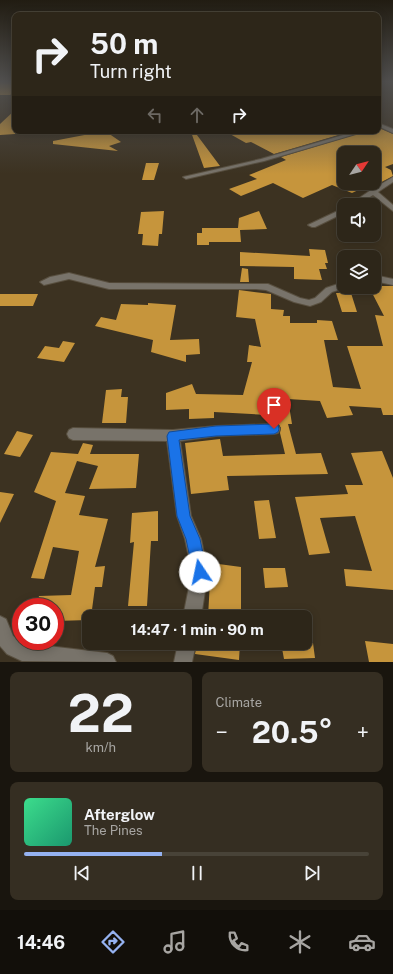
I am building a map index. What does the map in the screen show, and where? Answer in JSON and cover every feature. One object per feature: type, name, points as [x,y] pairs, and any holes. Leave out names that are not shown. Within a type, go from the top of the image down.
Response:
[{"type":"street","points":[[381,126],[393,131]]},
{"type":"street","points":[[186,177],[262,160],[353,134]]},
{"type":"street","points":[[362,198],[393,179]]},
{"type":"street","points":[[373,191],[393,209]]},
{"type":"street","points":[[312,225],[337,213]]},
{"type":"street","points":[[44,282],[64,276],[71,276],[96,284],[109,286],[256,286],[268,287],[297,300],[310,303],[318,300],[329,290],[337,287]]},
{"type":"street","points":[[381,279],[393,282]]},
{"type":"street","points":[[73,434],[173,436],[216,431],[274,429]]},
{"type":"street","points":[[173,436],[184,516],[193,539],[200,572],[193,610]]},
{"type":"street","points":[[0,625],[7,643],[14,649],[22,652],[107,662]]},
{"type":"street","points":[[183,662],[186,650]]},
{"type":"building","points":[[12,113],[12,134],[15,134],[0,135],[0,124]]},
{"type":"building","points":[[381,129],[393,134],[393,164],[385,167],[391,170],[393,176],[381,182],[381,146],[337,146],[337,187],[332,185],[303,198],[273,183],[241,196],[229,189],[257,179],[249,175],[286,160],[281,157],[357,134],[381,134]]},
{"type":"building","points":[[90,134],[109,134],[121,142],[109,146],[118,151],[53,144],[53,141]]},
{"type":"building","points":[[192,134],[196,134],[220,166],[204,168]]},
{"type":"building","points":[[230,134],[342,134],[274,154],[251,142],[246,143]]},
{"type":"building","points":[[146,163],[159,163],[154,180],[142,180]]},
{"type":"building","points":[[344,190],[358,190],[352,193]]},
{"type":"building","points":[[164,211],[162,234],[159,234],[158,246],[142,245],[143,234],[138,234],[141,212]]},
{"type":"building","points":[[259,211],[267,229],[240,230],[241,242],[209,242],[209,245],[197,245],[197,233],[202,233],[202,228],[238,228],[239,218]]},
{"type":"building","points":[[309,249],[325,250],[328,263],[325,263],[327,269],[319,269],[322,280],[294,279],[294,267],[240,266],[240,252],[310,256]]},
{"type":"building","points":[[242,268],[248,269],[249,282],[240,282]]},
{"type":"building","points":[[381,286],[393,286],[393,415],[383,415],[381,408],[349,406],[353,415],[327,418],[320,401],[288,399],[292,424],[288,424],[296,454],[321,453],[328,474],[227,476],[229,490],[191,494],[185,443],[220,439],[223,456],[285,454],[280,433],[281,428],[277,421],[269,421],[268,415],[214,412],[214,418],[189,419],[189,409],[166,410],[166,393],[192,384],[196,394],[243,395],[252,362],[247,362],[249,345],[261,347],[255,319],[236,317],[239,290],[271,294],[271,309],[284,310],[283,316],[290,316],[290,323],[317,323],[317,320],[332,321],[338,340],[324,340],[333,387],[361,389],[347,346],[383,346],[375,315],[384,316],[373,294],[381,294]]},
{"type":"building","points":[[336,293],[351,294],[357,312],[342,312]]},
{"type":"building","points":[[0,294],[38,294],[33,306],[0,306]]},
{"type":"building","points":[[148,303],[176,305],[170,340],[199,339],[200,354],[186,355],[186,362],[151,352],[153,340],[95,326],[101,317],[116,320],[121,304],[148,305]]},
{"type":"building","points":[[63,341],[75,343],[64,362],[37,358],[45,346],[59,348]]},
{"type":"building","points":[[122,389],[121,397],[128,397],[126,423],[102,423],[106,390]]},
{"type":"building","points":[[17,431],[33,435],[20,457],[4,454]]},
{"type":"building","points":[[83,443],[93,445],[90,454],[139,454],[136,488],[89,489],[98,466],[77,461],[65,493],[85,496],[79,515],[108,519],[95,567],[105,566],[102,587],[95,587],[92,610],[82,610],[82,620],[64,621],[64,598],[38,598],[39,596],[71,595],[79,551],[53,547],[44,579],[31,578],[56,501],[34,492],[51,452],[78,454]]},
{"type":"building","points":[[382,451],[393,478],[393,590],[346,586],[344,569],[372,571],[355,516],[320,518],[330,553],[309,555],[295,497],[348,494],[345,485],[363,485],[351,453]]},
{"type":"building","points":[[0,492],[14,494],[0,523]]},
{"type":"building","points":[[269,500],[276,538],[259,539],[254,501]]},
{"type":"building","points":[[158,511],[158,541],[151,541],[147,606],[128,606],[134,542],[130,543],[132,513]]},
{"type":"building","points":[[211,563],[241,567],[241,610],[208,610]]},
{"type":"building","points":[[263,568],[285,568],[288,587],[265,588]]},
{"type":"building","points":[[365,641],[393,644],[393,662],[369,662]]},
{"type":"building","points":[[313,643],[315,658],[284,659],[282,650],[312,650]]},
{"type":"building","points":[[196,650],[240,650],[239,660],[195,654]]},
{"type":"route","points":[[200,572],[193,539],[184,516],[173,436],[216,431],[274,429]]}]
